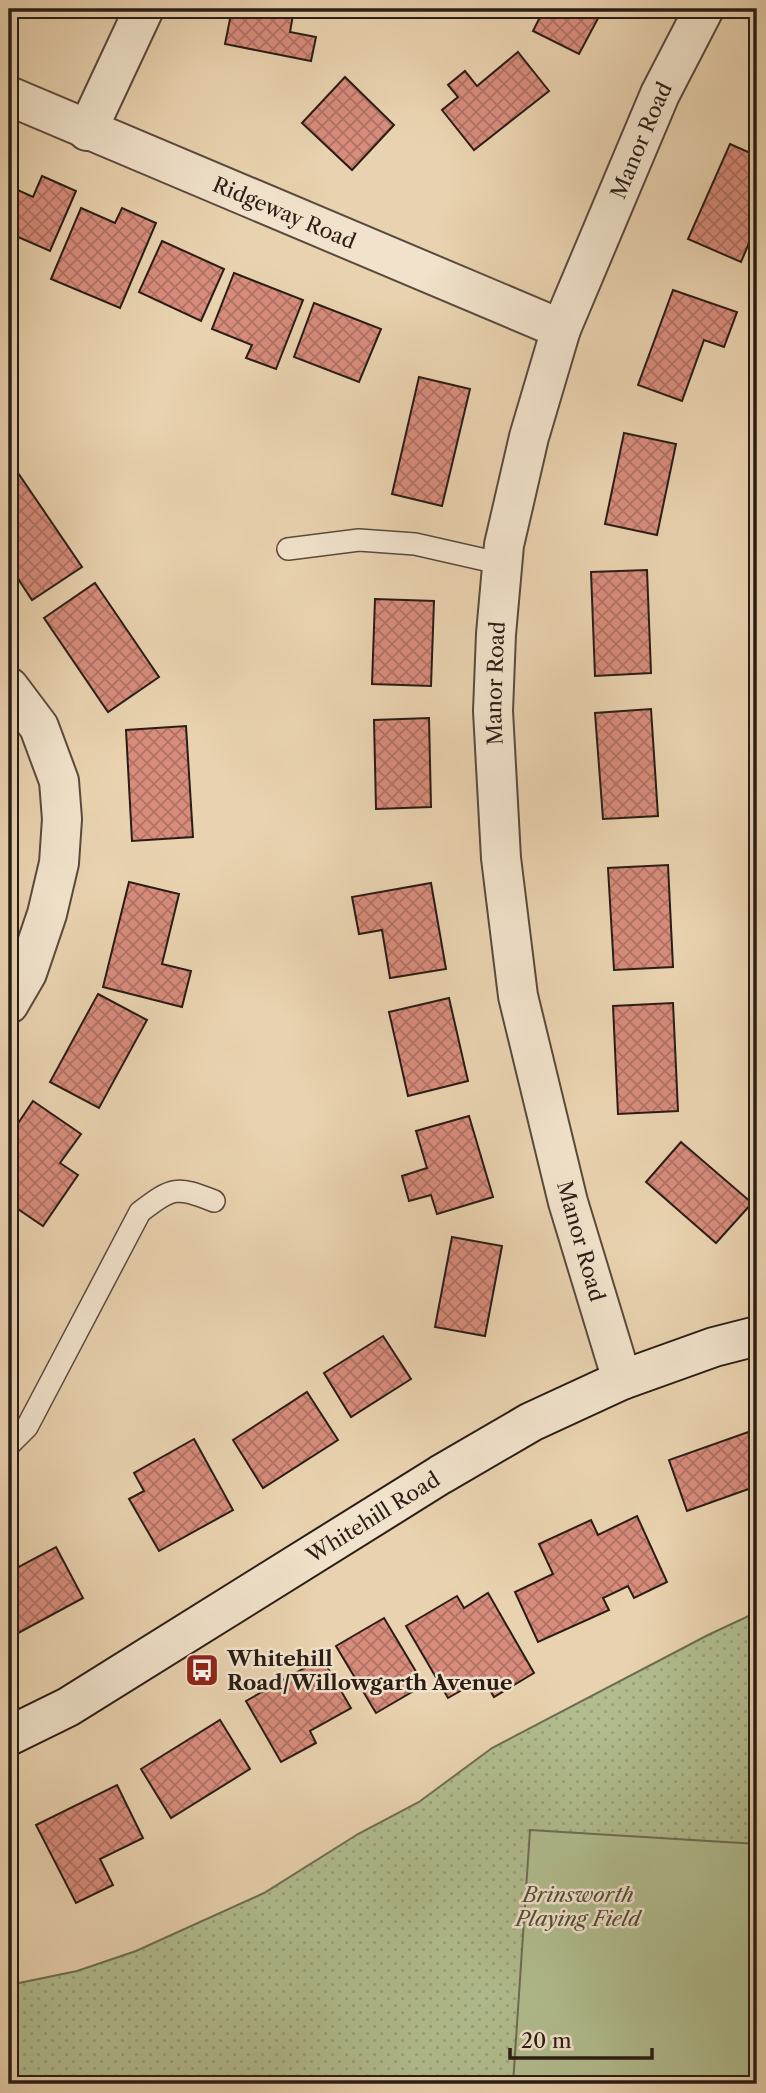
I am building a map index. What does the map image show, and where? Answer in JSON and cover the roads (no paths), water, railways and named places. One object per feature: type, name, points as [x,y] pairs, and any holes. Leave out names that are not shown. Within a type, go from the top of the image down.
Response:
[{"type":"street","points":[[87,131],[144,9]]},
{"type":"street","name":"Manor Road","points":[[622,1380],[568,1202],[518,996],[501,858],[494,711],[496,634],[504,545],[529,437],[561,329],[660,94],[704,9]]},
{"type":"street","name":"Ridgeway Road","points":[[9,96],[561,329]]},
{"type":"street","points":[[9,687],[39,727],[59,781],[62,819],[59,863],[47,914],[27,973],[9,1004]]},
{"type":"street","name":"Whitehill Road","points":[[9,1736],[68,1707],[440,1475],[531,1422],[622,1380],[714,1347],[757,1336]]},
{"type":"lane","points":[[288,549],[359,540],[415,544],[503,564]]},
{"type":"lane","points":[[9,1445],[27,1427],[140,1212],[165,1192],[186,1190],[214,1201]]},
{"type":"place","name":"Whitehill Road/Willowgarth Avenue","points":[[202,1670]]},
{"type":"park label","name":"Brinsworth Playing Field","points":[[578,1906]]}]
